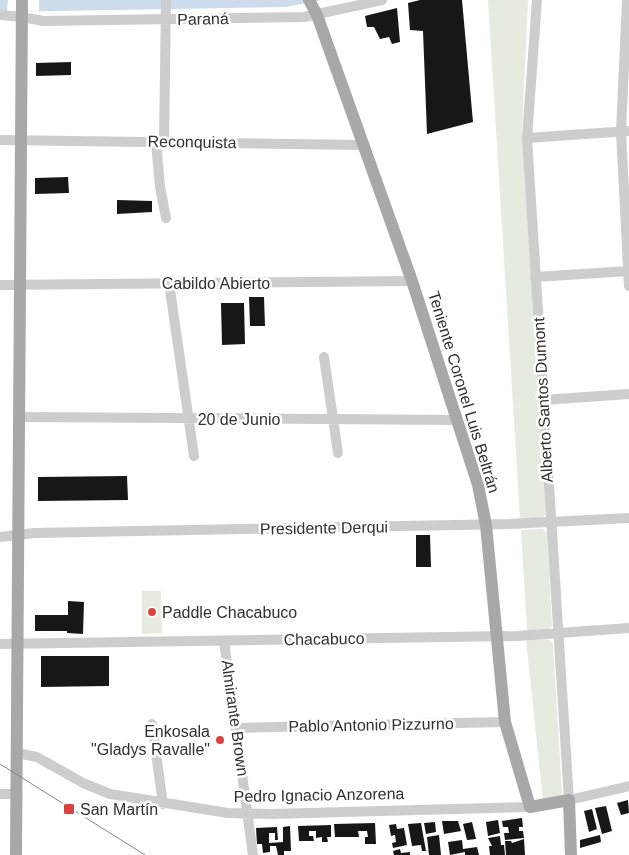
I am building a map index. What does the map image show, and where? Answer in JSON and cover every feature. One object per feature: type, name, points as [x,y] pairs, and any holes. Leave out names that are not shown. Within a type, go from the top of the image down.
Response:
[{"type":"main road","name":"Teniente Coronel Luis Beltrán","points":[[310,1],[317,15],[412,281],[478,485],[486,525],[495,636],[505,722],[530,807]]},
{"type":"main road","points":[[16,855],[22,9]]},
{"type":"main road","points":[[569,800],[570,855]]},
{"type":"main road","name":"Pedro Ignacio Anzorena","points":[[530,807],[569,800]]},
{"type":"street","name":"Paraná","points":[[0,15],[22,9],[43,21],[166,9],[304,17],[382,0]]},
{"type":"street","name":"Alberto Santos Dumont","points":[[537,0],[527,138],[569,800]]},
{"type":"street","points":[[627,0],[625,131],[629,286]]},
{"type":"street","points":[[166,9],[160,142],[160,187],[166,218]]},
{"type":"street","points":[[527,138],[625,131]]},
{"type":"street","name":"Reconquista","points":[[0,140],[363,145]]},
{"type":"street","points":[[536,277],[628,271]]},
{"type":"street","name":"Cabildo Abierto","points":[[0,285],[412,281]]},
{"type":"street","points":[[169,283],[194,456]]},
{"type":"street","points":[[324,356],[338,453]]},
{"type":"street","points":[[543,400],[629,394]]},
{"type":"street","name":"20 de Junio","points":[[20,417],[458,420]]},
{"type":"street","name":"Presidente Derqui","points":[[0,537],[19,535],[486,525],[629,518]]},
{"type":"street","name":"Chacabuco","points":[[0,644],[495,636],[629,628]]},
{"type":"street","name":"Almirante Brown","points":[[224,641],[253,855]]},
{"type":"street","name":"Pablo Antonio Pizzurno","points":[[236,728],[505,722]]},
{"type":"street","points":[[152,724],[163,804]]},
{"type":"street","name":"Pedro Ignacio Anzorena","points":[[17,753],[37,757],[83,784],[100,791],[163,804],[228,813],[530,807]]},
{"type":"street","name":"Pedro Ignacio Anzorena","points":[[569,800],[629,786]]},
{"type":"street","points":[[0,794],[17,794]]},
{"type":"shaded area","points":[[488,0],[528,0],[522,135],[546,513],[543,518],[520,519]]},
{"type":"shaded area","points":[[543,529],[547,533],[552,626],[549,629],[527,631],[521,530]]},
{"type":"shaded area","name":"Paddle Chacabuco","points":[[142,591],[161,591],[162,633],[142,634]]},
{"type":"shaded area","points":[[547,639],[553,644],[562,793],[561,796],[543,801],[526,640]]},
{"type":"water","points":[[0,0],[322,0],[286,7],[0,12]]},
{"type":"pier","points":[[8,0],[39,0],[39,11],[7,11]]},
{"type":"building","points":[[420,0],[462,0],[473,122],[427,134],[423,31],[410,30],[408,3]]},
{"type":"building","points":[[397,8],[400,42],[392,44],[389,37],[380,39],[374,27],[367,27],[365,16]]},
{"type":"building","points":[[71,62],[71,75],[36,76],[36,63]]},
{"type":"building","points":[[68,177],[69,193],[35,194],[35,178]]},
{"type":"building","points":[[117,200],[152,201],[152,212],[117,214]]},
{"type":"building","points":[[249,297],[264,297],[265,326],[250,326]]},
{"type":"building","points":[[221,303],[244,303],[245,344],[222,345]]},
{"type":"building","points":[[127,476],[128,500],[38,501],[38,477]]},
{"type":"building","points":[[416,535],[430,535],[431,567],[416,567]]},
{"type":"building","points":[[68,601],[84,602],[83,634],[67,633],[67,631],[35,631],[35,615],[68,615]]},
{"type":"building","points":[[41,656],[109,656],[109,686],[41,687]]},
{"type":"building","points":[[628,800],[629,813],[621,815],[617,803]]},
{"type":"building","points":[[606,806],[612,831],[602,834],[595,808]]},
{"type":"building","points":[[592,809],[597,829],[589,832],[584,811]]},
{"type":"building","points":[[522,818],[523,827],[519,827],[519,831],[523,831],[524,838],[505,840],[504,833],[509,833],[508,827],[503,827],[502,821]]},
{"type":"building","points":[[498,820],[500,833],[488,836],[486,822]]},
{"type":"building","points":[[442,821],[458,821],[461,831],[444,834]]},
{"type":"building","points":[[435,822],[436,832],[426,834],[424,823]]},
{"type":"building","points":[[472,822],[476,839],[467,840],[463,824]]},
{"type":"building","points":[[375,823],[376,844],[365,844],[365,837],[368,837],[367,831],[358,831],[359,837],[335,837],[334,824]]},
{"type":"building","points":[[421,823],[426,851],[422,851],[421,845],[412,846],[408,824]]},
{"type":"building","points":[[396,824],[397,829],[404,828],[407,845],[393,848],[392,843],[396,842],[395,835],[391,836],[389,825]]},
{"type":"building","points":[[331,825],[331,837],[327,837],[328,842],[322,842],[322,837],[316,838],[316,831],[309,831],[309,836],[313,836],[314,841],[299,841],[298,826]]},
{"type":"building","points":[[290,826],[291,851],[284,851],[284,855],[278,855],[276,846],[270,846],[270,852],[263,853],[262,844],[257,844],[256,828],[277,827],[278,840],[275,840],[275,833],[269,833],[269,843],[283,842],[283,827]]},
{"type":"building","points":[[439,835],[441,855],[429,855],[427,837]]},
{"type":"building","points":[[600,835],[601,842],[580,848],[580,840]]},
{"type":"building","points":[[500,836],[501,845],[504,845],[505,855],[490,855],[489,846],[492,846],[488,838]]},
{"type":"building","points":[[524,839],[525,855],[506,855],[505,841],[511,841],[512,843]]},
{"type":"building","points":[[462,840],[463,849],[477,847],[479,855],[465,855],[465,852],[450,855],[448,842]]},
{"type":"building","points":[[400,849],[401,853],[410,852],[410,855],[394,855],[393,851]]},
{"type":"tram line","points":[[0,764],[145,855]]},
{"type":"place","name":"Paddle Chacabuco","points":[[152,612]]},
{"type":"place","name":"Enkosala \"Gladys Ravalle\"","points":[[220,740]]},
{"type":"place","name":"San Martín","points":[[69,809]]}]
